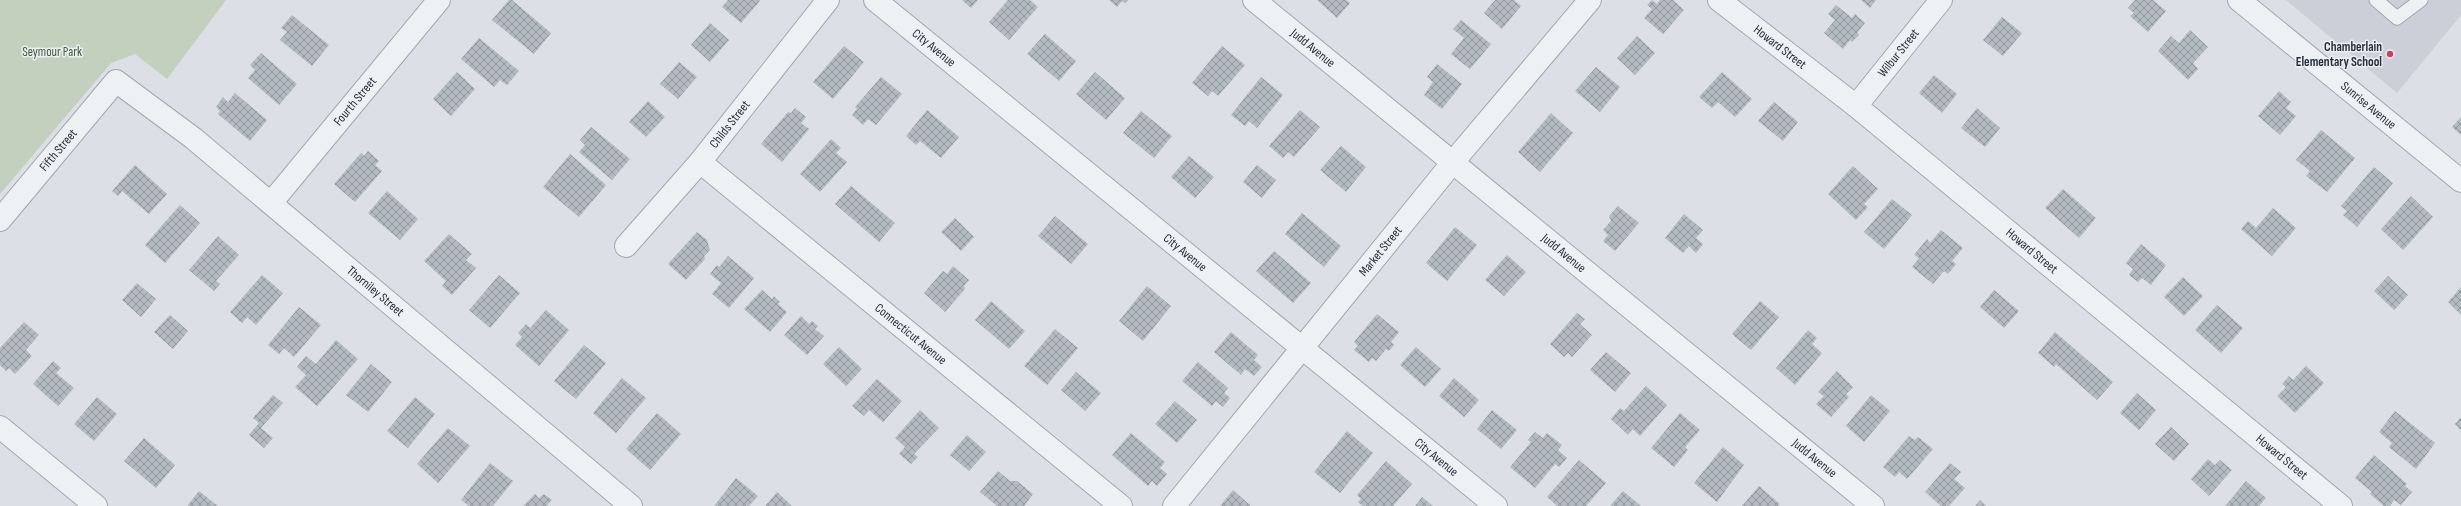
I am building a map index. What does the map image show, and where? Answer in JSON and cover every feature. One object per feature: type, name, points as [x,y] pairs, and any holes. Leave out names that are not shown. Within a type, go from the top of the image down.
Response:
[{"type":"street","name":"Fourth Street","points":[[271,203],[440,0]]},
{"type":"street","name":"Childs Street","points":[[626,246],[700,162],[828,0]]},
{"type":"street","name":"City Avenue","points":[[875,0],[1496,506]]},
{"type":"street","name":"Judd Avenue","points":[[1254,0],[1873,506]]},
{"type":"street","name":"Market Street","points":[[1174,506],[1453,162],[1590,0]]},
{"type":"street","name":"Howard Street","points":[[1719,0],[1856,106],[2342,506]]},
{"type":"street","name":"Wilbur Street","points":[[1856,106],[1941,0]]},
{"type":"street","name":"Sunrise Avenue","points":[[2239,0],[2461,182]]},
{"type":"street","name":"Thorniley Street","points":[[116,81],[193,138],[631,506]]},
{"type":"street","name":"Fifth Street","points":[[0,220],[116,81]]},
{"type":"street","name":"Connecticut Avenue","points":[[700,162],[1121,506]]},
{"type":"street","points":[[0,427],[96,506]]},
{"type":"lane","points":[[2376,0],[2397,18],[2422,0]]},
{"type":"shaded area","name":"Chamberlain Elementary School","points":[[2286,0],[2461,0],[2461,15],[2397,93]]},
{"type":"green space","name":"Seymour Park","points":[[0,0],[226,0],[167,79],[135,54],[111,63],[0,194]]},
{"type":"building","points":[[509,0],[512,0],[551,33],[534,54],[492,20]]},
{"type":"building","points":[[728,0],[760,1],[741,23],[722,7]]},
{"type":"building","points":[[962,0],[978,0],[971,8]]},
{"type":"building","points":[[1008,0],[1030,0],[1038,7],[1009,40],[989,22]]},
{"type":"building","points":[[1109,0],[1128,0],[1125,3],[1122,1],[1117,7]]},
{"type":"building","points":[[1317,0],[1346,0],[1350,3],[1337,18]]},
{"type":"building","points":[[1495,0],[1514,0],[1521,6],[1502,29],[1484,13]]},
{"type":"building","points":[[1652,0],[1657,4],[1660,0],[1673,0],[1684,10],[1663,34],[1644,18],[1652,9],[1647,5]]},
{"type":"building","points":[[1861,0],[1876,0],[1870,8]]},
{"type":"building","points":[[2135,0],[2153,0],[2166,11],[2148,32],[2130,16],[2134,13],[2128,8]]},
{"type":"building","points":[[1836,5],[1852,18],[1855,14],[1865,23],[1857,33],[1859,35],[1852,42],[1850,40],[1843,49],[1824,33],[1835,20],[1828,14]]},
{"type":"building","points":[[292,15],[329,45],[312,66],[280,40],[287,32],[281,28]]},
{"type":"building","points":[[2002,17],[2022,33],[2003,56],[1983,40]]},
{"type":"building","points":[[1461,20],[1491,44],[1470,69],[1451,54],[1464,38],[1453,29]]},
{"type":"building","points":[[710,23],[729,40],[710,62],[691,45]]},
{"type":"building","points":[[2190,30],[2208,47],[2193,63],[2198,69],[2188,80],[2158,51],[2171,36],[2179,43]]},
{"type":"building","points":[[1045,34],[1076,61],[1059,81],[1027,54]]},
{"type":"building","points":[[1637,36],[1655,53],[1635,75],[1617,58]]},
{"type":"building","points":[[479,38],[519,71],[507,85],[500,80],[494,87],[461,59]]},
{"type":"building","points":[[844,46],[864,62],[833,99],[813,82]]},
{"type":"building","points":[[1222,46],[1245,65],[1218,96],[1212,91],[1208,96],[1192,83]]},
{"type":"building","points":[[261,53],[297,84],[279,105],[248,78],[255,70],[250,65]]},
{"type":"building","points":[[679,62],[697,77],[678,99],[660,84]]},
{"type":"building","points":[[1437,64],[1462,84],[1442,109],[1424,95],[1433,82],[1427,77]]},
{"type":"building","points":[[1596,67],[1620,87],[1600,112],[1575,91]]},
{"type":"building","points":[[457,72],[475,89],[451,116],[433,99]]},
{"type":"building","points":[[1095,72],[1125,98],[1106,120],[1076,94]]},
{"type":"building","points":[[1722,72],[1752,99],[1735,117],[1718,102],[1712,108],[1699,97]]},
{"type":"building","points":[[1934,75],[1957,94],[1942,113],[1919,93]]},
{"type":"building","points":[[881,77],[902,94],[876,125],[868,119],[863,125],[852,115],[857,109],[855,107]]},
{"type":"building","points":[[1261,77],[1283,95],[1257,128],[1249,121],[1245,126],[1231,115]]},
{"type":"building","points":[[2279,91],[2291,102],[2286,108],[2296,116],[2280,135],[2258,116]]},
{"type":"building","points":[[235,93],[267,120],[250,141],[218,114],[220,111],[216,107],[223,97],[228,102]]},
{"type":"building","points":[[648,101],[665,117],[646,137],[629,122]]},
{"type":"building","points":[[1774,102],[1798,122],[1783,141],[1758,121]]},
{"type":"building","points":[[795,108],[806,117],[801,123],[809,129],[782,162],[761,144],[788,112],[791,113]]},
{"type":"building","points":[[1977,108],[2000,128],[1985,147],[1961,128]]},
{"type":"building","points":[[927,110],[959,137],[941,158],[920,141],[916,145],[906,136]]},
{"type":"building","points":[[1300,110],[1320,127],[1294,157],[1288,152],[1283,158],[1269,146]]},
{"type":"building","points":[[1141,111],[1172,136],[1154,158],[1123,133]]},
{"type":"building","points":[[1551,113],[1573,133],[1540,172],[1518,152]]},
{"type":"building","points":[[2461,117],[2461,135],[2452,127]]},
{"type":"building","points":[[591,127],[630,159],[612,180],[579,152],[585,145],[580,140]]},
{"type":"building","points":[[2321,130],[2355,158],[2327,192],[2306,176],[2310,171],[2296,160]]},
{"type":"building","points":[[831,139],[841,148],[836,153],[847,162],[820,192],[800,174]]},
{"type":"building","points":[[1341,146],[1366,167],[1346,192],[1320,170]]},
{"type":"building","points":[[368,151],[379,161],[375,165],[382,171],[355,202],[334,184],[361,153],[364,156]]},
{"type":"building","points":[[570,154],[606,185],[579,217],[543,187]]},
{"type":"building","points":[[1189,156],[1214,177],[1195,198],[1171,177]]},
{"type":"building","points":[[135,165],[167,194],[149,214],[122,191],[118,196],[112,191]]},
{"type":"building","points":[[1257,165],[1276,180],[1262,198],[1243,182]]},
{"type":"building","points":[[1853,166],[1878,189],[1864,204],[1868,207],[1856,220],[1828,194]]},
{"type":"building","points":[[2374,167],[2393,183],[2357,227],[2343,215],[2347,211],[2341,206]]},
{"type":"building","points":[[851,186],[895,223],[879,242],[835,204]]},
{"type":"building","points":[[2063,189],[2096,218],[2079,238],[2045,208]]},
{"type":"building","points":[[387,191],[418,219],[400,240],[368,213]]},
{"type":"building","points":[[2411,196],[2433,217],[2403,250],[2381,229]]},
{"type":"building","points":[[1892,199],[1912,215],[1884,249],[1864,232]]},
{"type":"building","points":[[180,205],[200,223],[165,263],[145,245]]},
{"type":"building","points":[[1618,206],[1639,223],[1615,251],[1603,241],[1608,235],[1603,230],[1611,221],[1609,216]]},
{"type":"building","points":[[2273,208],[2296,228],[2272,256],[2241,229],[2248,221],[2256,228]]},
{"type":"building","points":[[1302,213],[1341,246],[1324,267],[1285,234]]},
{"type":"building","points":[[1684,214],[1703,230],[1696,238],[1703,244],[1696,253],[1689,246],[1683,253],[1665,238]]},
{"type":"building","points":[[1055,216],[1088,244],[1071,264],[1038,236]]},
{"type":"building","points":[[955,218],[974,237],[961,251],[941,232]]},
{"type":"building","points":[[1455,227],[1477,245],[1447,281],[1426,263]]},
{"type":"building","points":[[1941,230],[1963,248],[1952,261],[1956,264],[1948,274],[1944,271],[1933,284],[1912,267],[1919,258],[1914,255],[1927,239],[1930,243]]},
{"type":"building","points":[[697,232],[707,240],[710,250],[704,256],[705,259],[686,280],[668,264]]},
{"type":"building","points":[[449,234],[472,254],[466,260],[476,268],[452,295],[442,286],[446,281],[424,261]]},
{"type":"building","points":[[218,236],[239,255],[216,281],[220,284],[214,291],[189,270]]},
{"type":"building","points":[[2141,244],[2166,265],[2151,285],[2142,278],[2138,282],[2129,275],[2133,269],[2126,263]]},
{"type":"building","points":[[1274,251],[1311,283],[1293,303],[1256,271]]},
{"type":"building","points":[[1507,255],[1526,272],[1504,296],[1485,280]]},
{"type":"building","points":[[728,256],[754,278],[729,308],[712,294],[721,283],[710,274],[717,265],[719,267]]},
{"type":"building","points":[[953,266],[969,280],[964,286],[965,289],[945,312],[924,293],[943,271],[947,274]]},
{"type":"building","points":[[262,275],[283,293],[256,325],[247,317],[242,323],[230,312]]},
{"type":"building","points":[[499,275],[520,293],[490,328],[469,310]]},
{"type":"building","points":[[2388,276],[2408,295],[2394,310],[2374,291]]},
{"type":"building","points":[[2183,277],[2203,296],[2184,316],[2164,297]]},
{"type":"building","points":[[137,283],[156,299],[141,317],[122,300]]},
{"type":"building","points":[[1147,286],[1171,306],[1143,341],[1119,321]]},
{"type":"building","points":[[2461,287],[2461,315],[2448,302]]},
{"type":"building","points":[[762,290],[772,299],[774,296],[780,302],[778,304],[787,312],[770,332],[744,309]]},
{"type":"building","points":[[1994,290],[2019,311],[2004,328],[1980,307]]},
{"type":"building","points":[[991,301],[1025,331],[1009,349],[975,320]]},
{"type":"building","points":[[1760,301],[1779,317],[1751,350],[1732,334]]},
{"type":"building","points":[[2217,305],[2243,328],[2221,353],[2195,330]]},
{"type":"building","points":[[299,307],[321,325],[294,357],[284,348],[279,354],[268,345]]},
{"type":"building","points":[[546,310],[569,330],[539,366],[515,345],[522,337],[518,333],[526,324],[530,328]]},
{"type":"building","points":[[1577,313],[1585,319],[1580,324],[1592,335],[1572,357],[1568,353],[1564,357],[1550,344]]},
{"type":"building","points":[[1377,314],[1399,332],[1391,342],[1394,345],[1389,351],[1386,349],[1376,361],[1372,358],[1369,362],[1354,350],[1358,346],[1354,342]]},
{"type":"building","points":[[170,315],[188,331],[173,349],[154,332]]},
{"type":"building","points":[[801,316],[809,324],[812,321],[818,326],[815,329],[824,336],[807,355],[784,335]]},
{"type":"building","points":[[24,322],[39,335],[26,350],[32,356],[15,374],[9,368],[6,371],[0,365],[0,348]]},
{"type":"building","points":[[1055,329],[1078,348],[1047,385],[1024,366]]},
{"type":"building","points":[[1808,330],[1817,338],[1812,344],[1822,353],[1795,385],[1776,368]]},
{"type":"building","points":[[1231,332],[1258,355],[1254,360],[1262,367],[1254,376],[1245,369],[1241,375],[1214,352]]},
{"type":"building","points":[[2055,332],[2113,382],[2097,400],[2056,364],[2054,367],[2038,353]]},
{"type":"building","points":[[336,340],[358,359],[317,406],[295,387],[306,375],[297,367],[306,356],[316,364]]},
{"type":"building","points":[[584,345],[606,363],[576,399],[554,381]]},
{"type":"building","points":[[839,347],[862,369],[846,386],[823,364]]},
{"type":"building","points":[[1416,347],[1441,369],[1425,387],[1400,365]]},
{"type":"building","points":[[1606,352],[1631,373],[1615,392],[1590,370]]},
{"type":"building","points":[[53,361],[61,368],[56,373],[74,388],[58,406],[33,384]]},
{"type":"building","points":[[1198,362],[1228,388],[1224,393],[1230,398],[1223,407],[1216,401],[1212,406],[1182,381]]},
{"type":"building","points":[[371,364],[392,382],[368,412],[346,395]]},
{"type":"building","points":[[2306,366],[2324,383],[2295,413],[2277,396],[2286,387],[2282,384],[2289,376],[2293,380]]},
{"type":"building","points":[[1837,371],[1853,387],[1846,394],[1849,397],[1831,417],[1816,404],[1824,396],[1818,392]]},
{"type":"building","points":[[1076,372],[1101,393],[1085,411],[1061,390]]},
{"type":"building","points":[[622,378],[646,398],[616,433],[593,413]]},
{"type":"building","points":[[1454,378],[1479,400],[1464,417],[1439,396]]},
{"type":"building","points":[[877,379],[902,401],[883,422],[869,410],[864,416],[852,406]]},
{"type":"building","points":[[1646,386],[1667,405],[1640,436],[1633,429],[1628,435],[1611,419],[1620,408],[1624,411]]},
{"type":"building","points":[[2137,393],[2156,410],[2139,430],[2120,413]]},
{"type":"building","points":[[273,395],[283,403],[261,428],[273,438],[264,448],[249,435],[259,423],[253,418]]},
{"type":"building","points":[[1871,395],[1890,411],[1864,442],[1846,426]]},
{"type":"building","points":[[97,397],[117,414],[94,441],[74,424]]},
{"type":"building","points":[[415,397],[435,414],[408,448],[387,431]]},
{"type":"building","points":[[1175,401],[1197,420],[1177,443],[1155,424]]},
{"type":"building","points":[[920,410],[939,428],[914,454],[918,457],[911,464],[899,454],[905,447],[895,438]]},
{"type":"building","points":[[1492,410],[1517,430],[1501,449],[1477,429]]},
{"type":"building","points":[[2395,411],[2435,443],[2416,469],[2389,447],[2392,443],[2379,432]]},
{"type":"building","points":[[657,413],[681,434],[650,470],[626,449]]},
{"type":"building","points":[[1680,413],[1700,430],[1685,447],[1688,450],[1674,467],[1651,448]]},
{"type":"building","points":[[2461,417],[2461,430],[2455,424]]},
{"type":"building","points":[[2171,427],[2189,444],[2174,461],[2155,444]]},
{"type":"building","points":[[448,428],[470,446],[438,483],[417,464]]},
{"type":"building","points":[[1347,431],[1373,453],[1340,493],[1314,472]]},
{"type":"building","points":[[1535,432],[1543,438],[1547,433],[1562,445],[1558,450],[1567,458],[1559,467],[1555,464],[1535,488],[1510,467],[1531,442],[1528,440]]},
{"type":"building","points":[[1131,433],[1165,462],[1160,468],[1167,474],[1157,486],[1152,481],[1148,486],[1112,455]]},
{"type":"building","points":[[967,435],[986,452],[969,471],[950,455]]},
{"type":"building","points":[[1909,436],[1915,440],[1918,437],[1933,449],[1907,479],[1899,472],[1895,477],[1883,467]]},
{"type":"building","points":[[144,438],[175,465],[156,488],[124,461]]},
{"type":"building","points":[[1723,447],[1744,465],[1717,502],[1694,483]]},
{"type":"building","points":[[2374,455],[2407,484],[2405,486],[2412,492],[2401,505],[2394,500],[2390,506],[2384,506],[2370,494],[2372,492],[2355,478]]},
{"type":"building","points":[[2208,459],[2215,465],[2220,460],[2232,470],[2209,496],[2191,479]]},
{"type":"building","points":[[1579,460],[1606,483],[1586,506],[1557,506],[1547,497]]},
{"type":"building","points":[[1386,461],[1412,484],[1393,506],[1363,506],[1358,502],[1361,499],[1357,495]]},
{"type":"building","points":[[490,463],[513,481],[493,506],[469,506],[461,500]]},
{"type":"building","points":[[1950,463],[1961,472],[1954,479],[1965,488],[1949,506],[1941,506],[1925,492]]},
{"type":"building","points":[[998,471],[1010,481],[1017,481],[1033,494],[1024,506],[997,506],[980,492]]},
{"type":"building","points":[[736,478],[758,496],[749,506],[714,506]]},
{"type":"building","points":[[2246,481],[2266,498],[2259,506],[2225,506]]},
{"type":"building","points":[[1759,486],[1780,504],[1778,506],[1742,506]]},
{"type":"building","points":[[1233,490],[1251,506],[1220,506]]},
{"type":"building","points":[[199,491],[218,506],[187,506]]},
{"type":"building","points":[[1623,491],[1641,506],[1610,506]]},
{"type":"building","points":[[777,492],[792,506],[765,506]]},
{"type":"building","points":[[535,494],[539,498],[544,494],[552,500],[547,505],[549,506],[523,506]]},
{"type":"building","points":[[1422,497],[1433,506],[1415,506]]},
{"type":"building","points":[[1980,500],[1986,506],[1975,506]]},
{"type":"place","name":"Chamberlain Elementary School","points":[[2390,54]]}]
